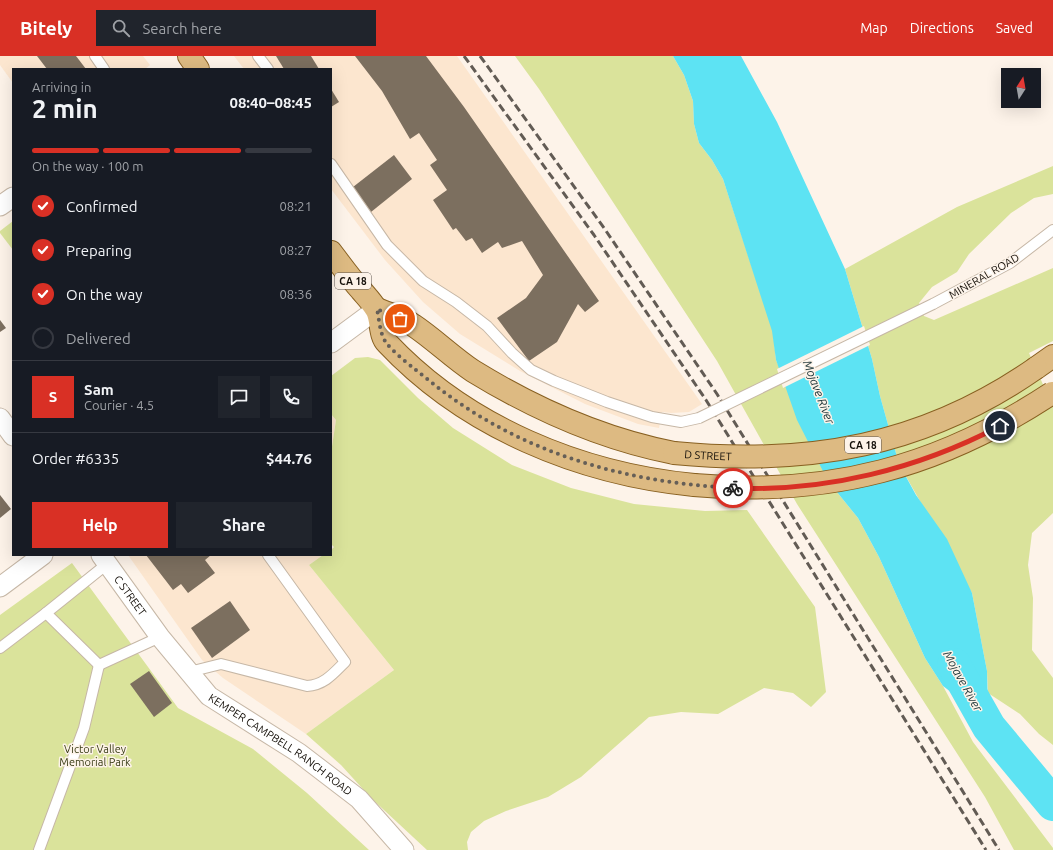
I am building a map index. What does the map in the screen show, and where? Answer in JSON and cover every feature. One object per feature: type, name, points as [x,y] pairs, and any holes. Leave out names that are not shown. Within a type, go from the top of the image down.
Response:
[{"type":"main road","name":"D STREET","points":[[332,253],[377,309],[385,341],[442,392],[493,425],[548,450],[577,461],[632,476],[694,485],[736,488],[787,487],[824,483],[878,473],[926,458],[969,442],[1009,421],[1053,393]]},
{"type":"main road","name":"D STREET","points":[[377,309],[412,324],[442,349],[472,370],[529,403],[609,436],[642,446],[674,453],[729,457],[775,457],[823,453],[873,443],[918,430],[961,411],[999,391],[1045,362]]},
{"type":"street","points":[[0,206],[12,197]]},
{"type":"street","points":[[332,342],[377,309]]},
{"type":"street","points":[[0,418],[12,435]]},
{"type":"street","points":[[0,587],[42,556]]},
{"type":"street","name":"C STREET","points":[[104,560],[160,636]]},
{"type":"street","name":"KEMPER CAMPBELL RANCH ROAD","points":[[160,636],[209,696],[298,753],[359,799],[404,850]]},
{"type":"lane","points":[[95,56],[103,68]]},
{"type":"lane","points":[[258,56],[267,68]]},
{"type":"lane","name":"MINERAL ROAD","points":[[332,165],[387,244],[423,280],[456,302],[487,326],[512,353],[531,370],[594,397],[652,417],[680,422],[699,418],[933,304],[1010,263],[1053,230]]},
{"type":"lane","points":[[189,672],[222,664],[307,686],[318,685],[326,681],[345,662],[269,556]]},
{"type":"lane","points":[[0,648],[46,613],[104,560]]},
{"type":"lane","points":[[46,613],[99,665]]},
{"type":"lane","points":[[99,665],[160,636]]},
{"type":"lane","points":[[39,850],[84,728],[99,665]]},
{"type":"shaded area","points":[[0,56],[143,56],[150,65],[146,68],[12,68],[12,82],[0,65]]},
{"type":"shaded area","points":[[234,56],[457,56],[702,404],[689,412],[662,412],[659,428],[638,424],[585,404],[520,371],[460,334],[423,302],[385,260],[332,190],[332,68],[243,68]]},
{"type":"shaded area","points":[[332,415],[336,420],[332,446]]},
{"type":"shaded area","points":[[129,556],[322,556],[309,565],[394,670],[306,734],[223,678],[202,660]]},
{"type":"green space","points":[[515,56],[673,56],[684,75],[693,101],[694,124],[699,143],[712,160],[723,179],[773,331],[776,360],[828,481],[858,518],[879,557],[925,658],[943,686],[973,742],[1053,850],[1014,850],[985,797],[797,504],[717,361],[539,89]]},
{"type":"green space","points":[[1053,166],[1053,194],[1034,198],[1011,213],[969,254],[957,272],[932,287],[919,303],[924,316],[934,320],[1053,268],[1053,341],[1029,353],[1053,407],[1053,513],[1032,533],[1028,565],[1033,598],[1032,650],[1053,678],[1053,745],[1039,734],[1020,714],[988,693],[987,671],[972,593],[899,464],[880,396],[872,359],[845,269],[957,207]]},
{"type":"green space","points":[[12,222],[12,249],[0,233],[0,231]]},
{"type":"green space","points":[[368,357],[380,360],[418,398],[453,428],[512,465],[571,488],[634,504],[705,511],[747,510],[815,607],[826,692],[811,707],[793,693],[764,688],[718,714],[681,712],[649,717],[581,777],[548,797],[506,811],[484,821],[471,832],[467,842],[468,850],[427,850],[371,798],[341,765],[306,734],[394,670],[309,565],[322,556],[332,556],[332,549],[334,547],[332,545],[332,446],[336,420],[332,415],[332,375],[355,358]]},
{"type":"green space","name":"Victor Valley Memorial Park","points":[[72,563],[178,708],[253,749],[307,793],[369,850],[0,850],[0,615]]},
{"type":"water","points":[[673,56],[741,56],[777,122],[845,269],[872,359],[880,396],[899,464],[916,495],[947,539],[972,593],[987,671],[988,709],[964,702],[943,686],[925,658],[879,557],[858,518],[828,481],[797,420],[776,360],[772,331],[723,179],[712,160],[699,143],[694,124],[693,101],[684,75]]},
{"type":"pier","points":[[864,326],[870,345],[783,388],[777,369]]},
{"type":"building","points":[[37,56],[76,56],[85,68],[46,68]]},
{"type":"building","points":[[276,56],[311,56],[318,68],[283,68]]},
{"type":"building","points":[[355,56],[426,56],[464,107],[599,301],[585,312],[578,304],[557,342],[529,361],[497,318],[526,298],[543,275],[522,241],[502,248],[498,242],[482,253],[472,238],[466,241],[456,228],[453,230],[433,200],[447,190],[430,165],[437,160],[419,133],[410,139],[382,91]]},
{"type":"building","points":[[332,91],[339,102],[332,106]]},
{"type":"building","points":[[394,155],[412,179],[371,212],[353,187]]},
{"type":"building","points":[[0,320],[6,328],[0,332]]},
{"type":"building","points":[[0,495],[11,509],[0,518]]},
{"type":"building","points":[[147,556],[210,556],[205,560],[215,573],[188,593],[181,584],[173,590]]},
{"type":"building","points":[[230,601],[250,630],[212,658],[191,628]]},
{"type":"building","points":[[149,671],[172,703],[154,717],[130,684]]},
{"type":"waterway","name":"Mojave River","points":[[954,665],[989,727],[1053,804]]},
{"type":"railway","points":[[464,56],[594,235],[706,400],[986,850]]},
{"type":"railway","points":[[480,56],[604,228],[717,394],[999,850]]},
{"type":"way so far","points":[[400,319],[377,309],[385,341],[442,392],[493,425],[548,450],[577,461],[611,471],[671,483],[733,488]]},
{"type":"route","points":[[733,488],[775,488],[817,484],[878,473],[904,466],[947,451],[969,442],[1000,426]]}]
